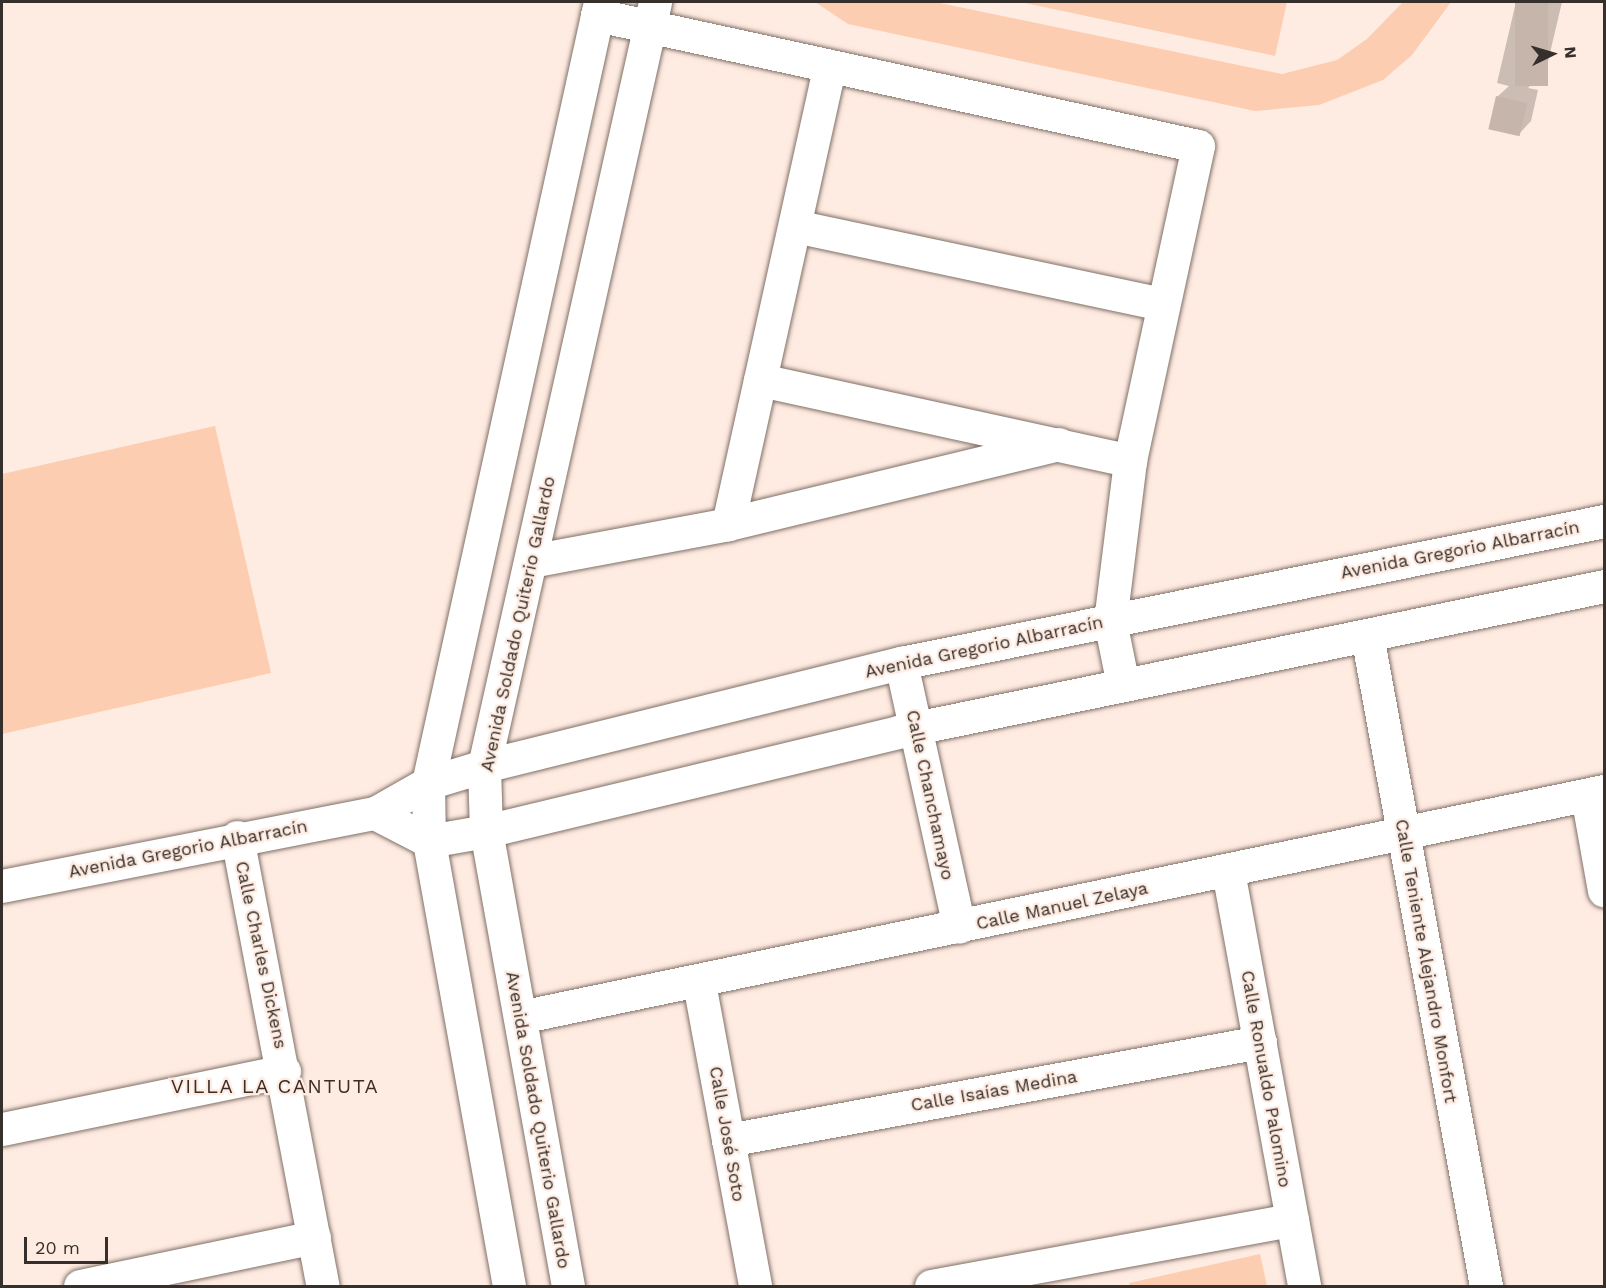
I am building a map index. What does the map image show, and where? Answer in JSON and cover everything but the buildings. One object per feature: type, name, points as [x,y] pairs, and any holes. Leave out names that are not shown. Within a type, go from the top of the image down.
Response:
[{"type":"street","points":[[509,1287],[429,841],[428,783],[599,8],[652,14],[829,67],[1198,146],[1130,461],[1110,621],[1123,685]]},
{"type":"street","name":"Avenida Soldado Quiterio Gallardo","points":[[568,1287],[486,831],[484,766],[652,14]]},
{"type":"street","points":[[728,524],[829,67]]},
{"type":"street","points":[[795,226],[1163,304]]},
{"type":"street","points":[[760,380],[1130,461]]},
{"type":"street","points":[[531,561],[728,524],[1058,444]]},
{"type":"street","name":"Avenida Gregorio Albarracín","points":[[2,886],[237,837],[375,813],[428,783],[484,766],[901,663],[1605,521]]},
{"type":"street","points":[[375,813],[429,841],[486,831],[917,728],[1605,586]]},
{"type":"street","name":"Calle Teniente Alejandro Monfort","points":[[1367,635],[1486,1287]]},
{"type":"street","name":"Calle Chanchamayo","points":[[901,663],[959,927]]},
{"type":"street","points":[[1596,793],[1605,890]]},
{"type":"street","name":"Calle Manuel Zelaya","points":[[519,1017],[699,982],[1596,793]]},
{"type":"street","name":"Calle Charles Dickens","points":[[237,837],[284,1071],[323,1287]]},
{"type":"street","name":"Calle Ronualdo Palomino","points":[[1228,871],[1304,1287]]},
{"type":"street","name":"Calle José Soto","points":[[699,982],[755,1287]]},
{"type":"street","name":"Calle Isaías Medina","points":[[728,1140],[1260,1042]]},
{"type":"street","points":[[2,1129],[284,1071]]},
{"type":"street","points":[[931,1287],[1292,1220]]},
{"type":"street","points":[[80,1287],[314,1237]]},
{"type":"shaded area","points":[[815,2],[935,2],[1282,74],[1337,60],[1367,39],[1403,2],[1451,2],[1412,55],[1383,80],[1319,105],[1255,111],[848,24]]},
{"type":"shaded area","points":[[1020,2],[1287,2],[1275,56]]},
{"type":"shaded area","points":[[215,426],[271,673],[2,734],[2,474]]},
{"type":"shaded area","points":[[1260,1254],[1267,1286],[1130,1286],[1129,1283]]},
{"type":"district","name":"VILLA LA CANTUTA","points":[[275,1086]]}]
